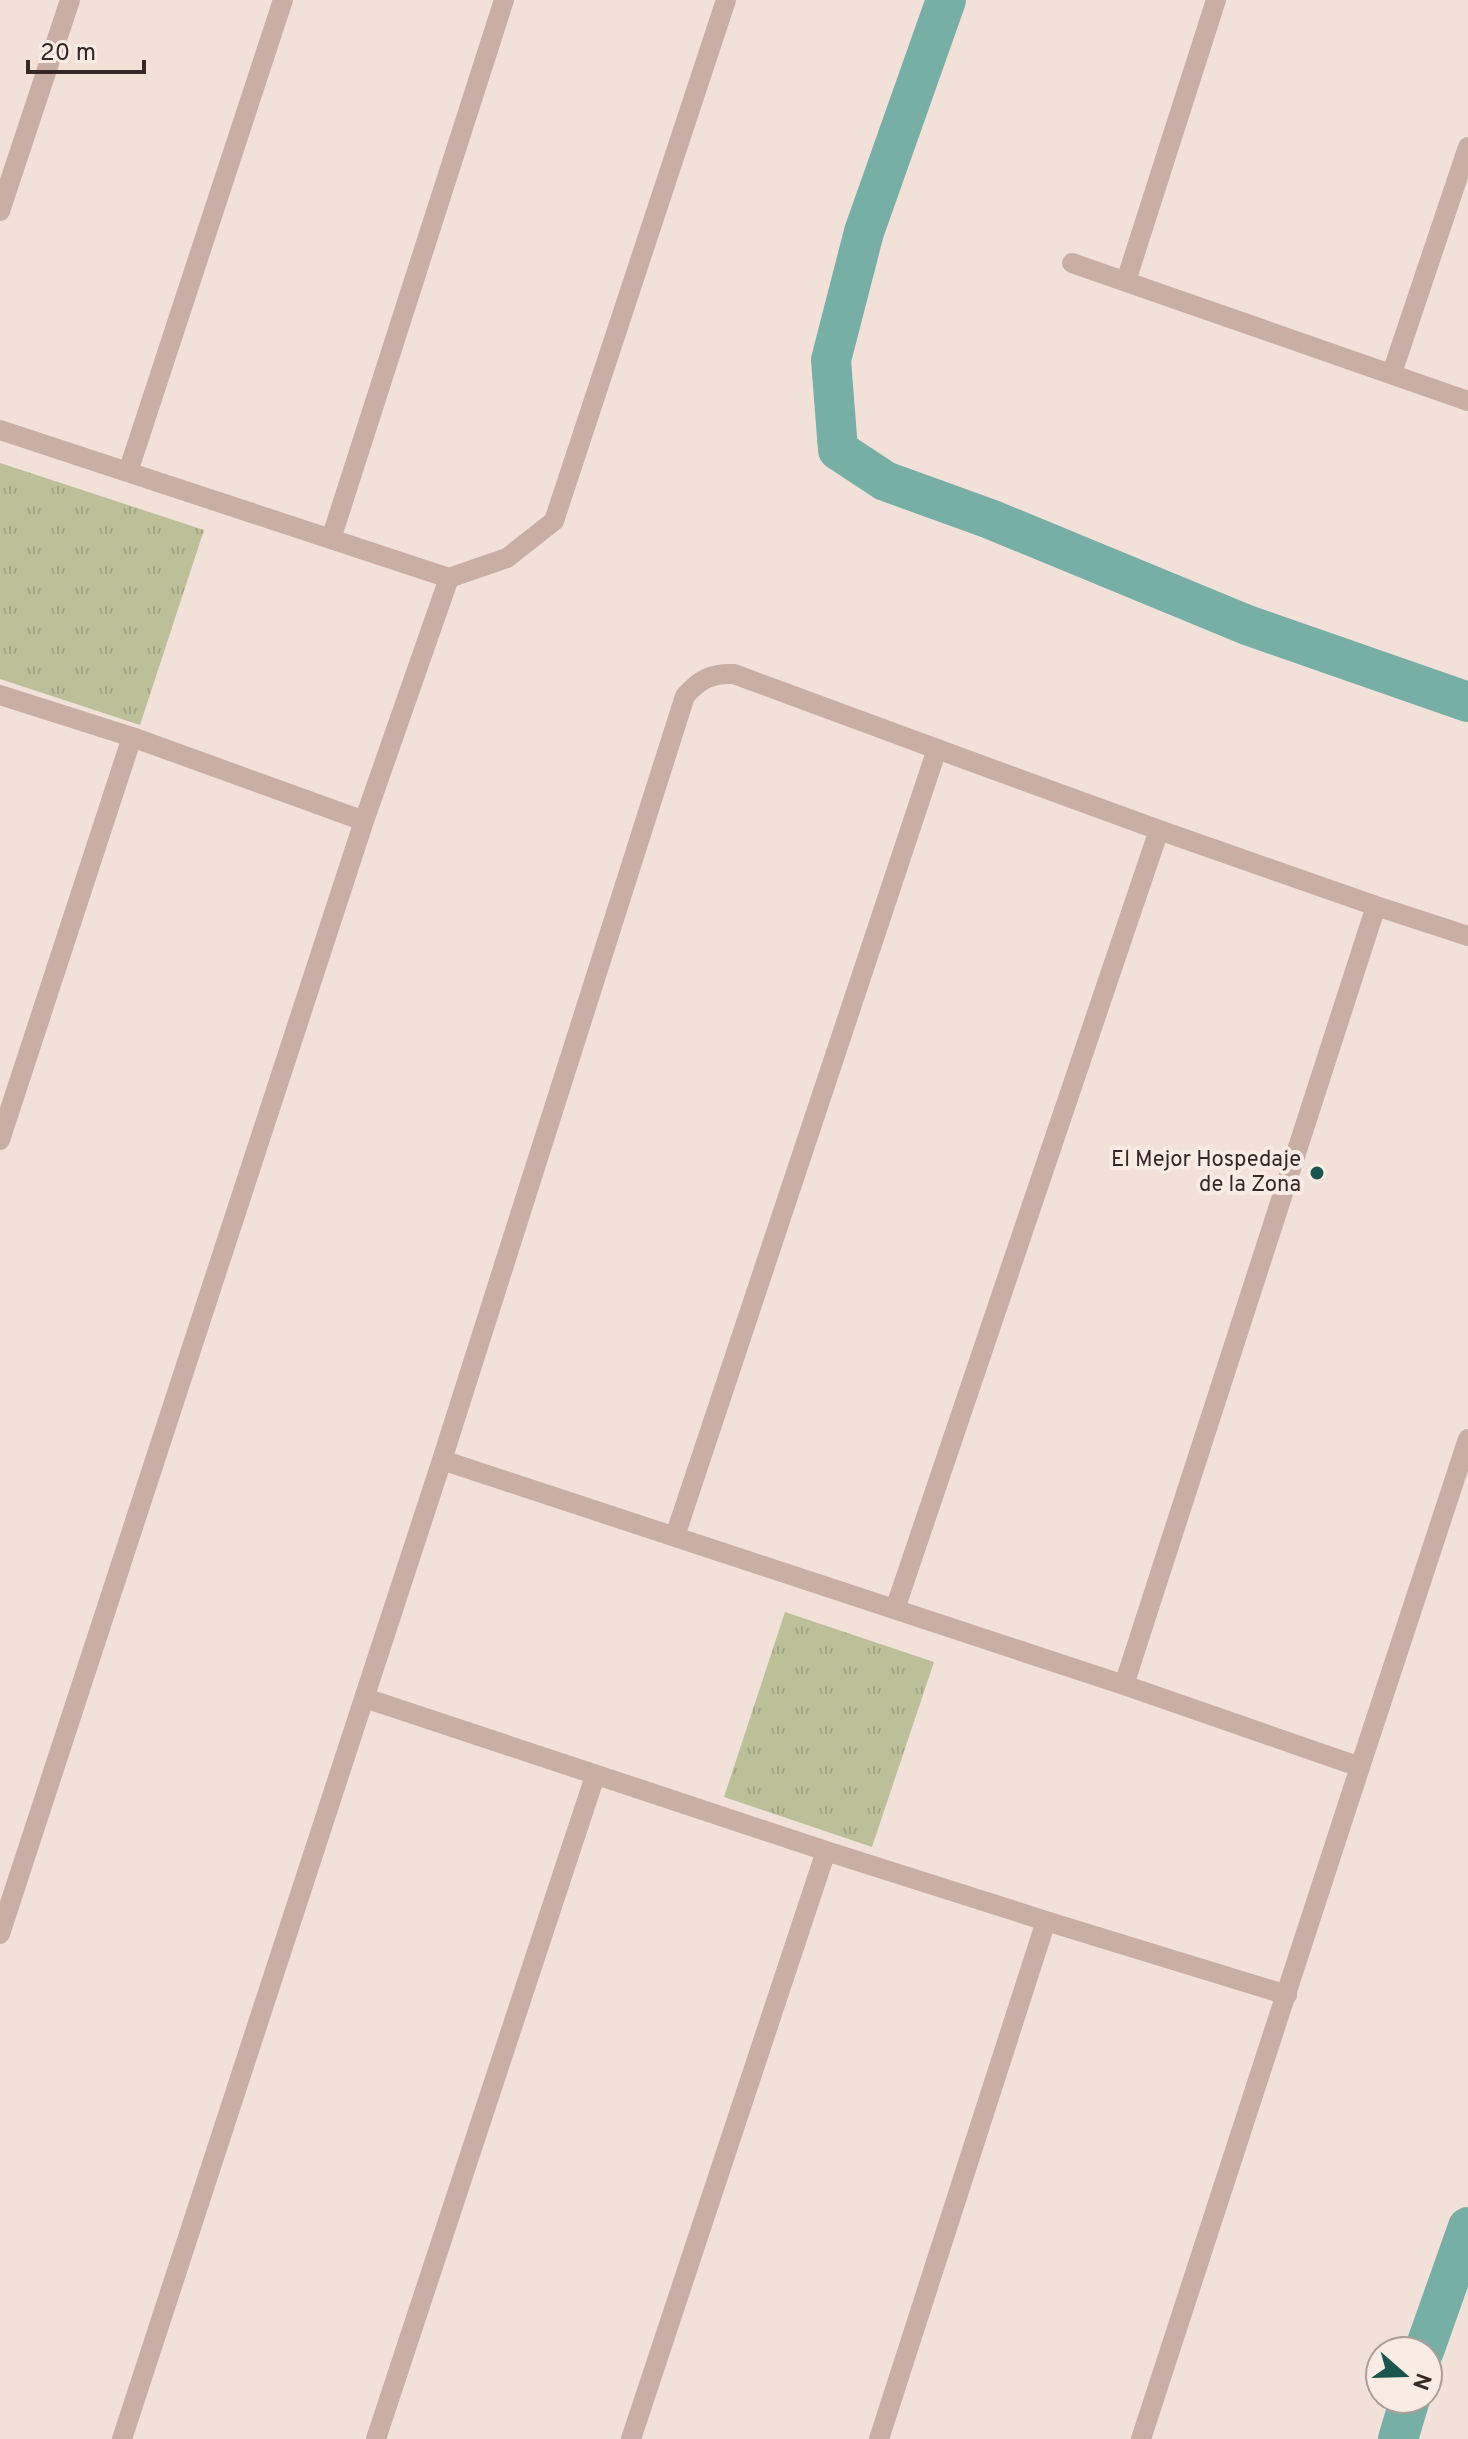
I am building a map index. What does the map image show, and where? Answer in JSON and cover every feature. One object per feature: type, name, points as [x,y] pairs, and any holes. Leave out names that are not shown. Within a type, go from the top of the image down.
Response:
[{"type":"street","points":[[0,211],[70,0]]},
{"type":"street","points":[[128,472],[283,0]]},
{"type":"street","points":[[331,539],[504,0]]},
{"type":"street","points":[[0,430],[449,578],[507,558],[554,521],[726,0]]},
{"type":"street","points":[[1126,281],[1216,0]]},
{"type":"street","points":[[1392,373],[1468,147]]},
{"type":"street","points":[[1072,263],[1468,401]]},
{"type":"street","points":[[0,1934],[364,821],[449,578]]},
{"type":"street","points":[[122,2439],[442,1460],[685,696],[707,677],[720,673],[734,674],[1159,830],[1468,936]]},
{"type":"street","points":[[0,695],[132,737],[364,821]]},
{"type":"street","points":[[0,1140],[132,737]]},
{"type":"street","points":[[675,1536],[937,749]]},
{"type":"street","points":[[895,1609],[1159,830]]},
{"type":"street","points":[[1124,1685],[1376,906]]},
{"type":"street","points":[[1141,2439],[1468,1439]]},
{"type":"street","points":[[442,1460],[1124,1685],[1360,1767]]},
{"type":"street","points":[[365,1698],[826,1851],[1287,1995]]},
{"type":"street","points":[[376,2439],[595,1776]]},
{"type":"street","points":[[631,2439],[826,1851]]},
{"type":"street","points":[[879,2439],[1046,1921]]},
{"type":"green space","points":[[0,463],[204,530],[140,725],[0,679]]},
{"type":"green space","points":[[785,1612],[934,1662],[872,1847],[724,1797]]},
{"type":"waterway","points":[[946,0],[864,232],[831,360],[838,450],[885,481],[990,519],[1247,625],[1468,702]]},
{"type":"waterway","points":[[1430,2335],[1468,2227]]},
{"type":"waterway","points":[[1398,2439],[1405,2415]]},
{"type":"place","name":"El Mejor Hospedaje de la Zona","points":[[1317,1173]]}]
